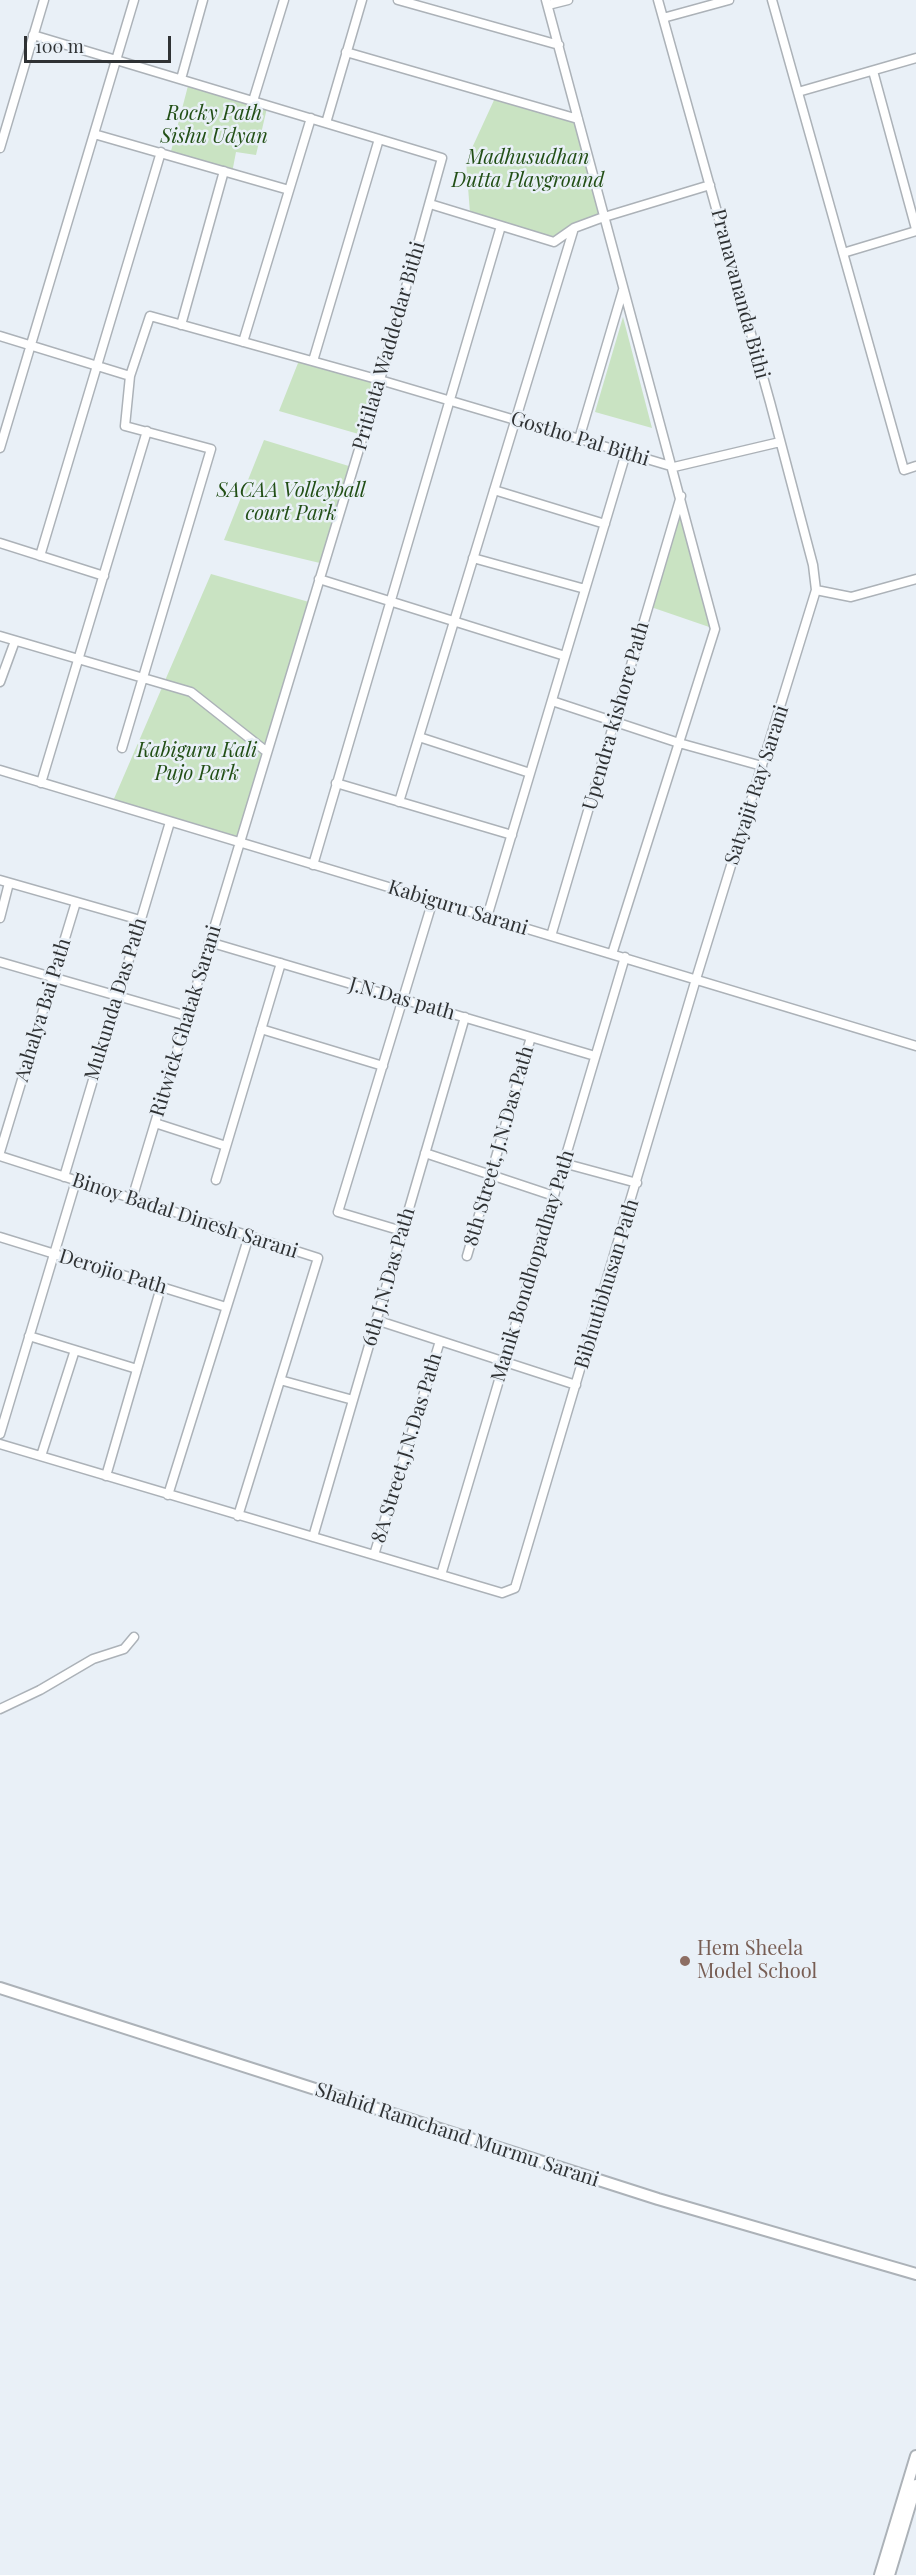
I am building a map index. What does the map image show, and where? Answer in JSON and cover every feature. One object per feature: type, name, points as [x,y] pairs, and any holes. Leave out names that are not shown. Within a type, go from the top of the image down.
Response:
[{"type":"street","points":[[0,148],[44,0]]},
{"type":"street","points":[[0,448],[134,0]]},
{"type":"street","points":[[181,79],[203,0]]},
{"type":"street","points":[[253,101],[284,0]]},
{"type":"street","points":[[326,123],[362,0]]},
{"type":"street","points":[[398,0],[559,45]]},
{"type":"street","points":[[568,0],[547,2],[674,467],[715,629],[612,954]]},
{"type":"street","name":"Pranavananda Bithi","points":[[658,0],[813,565],[816,590]]},
{"type":"street","points":[[663,18],[729,0]]},
{"type":"street","points":[[772,0],[904,470],[916,466]]},
{"type":"street","points":[[33,35],[379,139],[313,361]]},
{"type":"street","points":[[346,52],[578,119]]},
{"type":"street","points":[[798,92],[916,58]]},
{"type":"street","points":[[843,253],[916,230],[873,71]]},
{"type":"street","points":[[243,342],[311,118]]},
{"type":"street","points":[[94,135],[290,190]]},
{"type":"street","name":"Pritilata Waddedar Bithi","points":[[239,843],[380,380],[442,158],[379,139]]},
{"type":"street","points":[[40,556],[161,152]]},
{"type":"street","points":[[182,325],[224,171]]},
{"type":"street","points":[[430,204],[554,242],[574,228],[604,217],[710,185]]},
{"type":"street","points":[[313,865],[501,226]]},
{"type":"street","points":[[399,802],[574,228]]},
{"type":"street","points":[[579,439],[624,290]]},
{"type":"street","name":"Gostho Pal Bithi","points":[[130,376],[150,316],[380,380],[674,467],[780,442]]},
{"type":"street","points":[[0,336],[130,376],[125,426],[211,450],[123,748]]},
{"type":"street","points":[[41,783],[147,431]]},
{"type":"street","points":[[487,916],[626,453]]},
{"type":"street","points":[[494,490],[605,524]]},
{"type":"street","name":"Upendra kishore Path","points":[[551,936],[681,496]]},
{"type":"street","points":[[0,543],[104,576]]},
{"type":"street","points":[[473,558],[585,589]]},
{"type":"street","points":[[319,579],[565,656]]},
{"type":"street","points":[[816,590],[851,597],[916,579]]},
{"type":"street","name":"Satyajit Ray Sarani","points":[[696,979],[816,590]]},
{"type":"street","points":[[0,636],[143,680],[191,692],[267,752]]},
{"type":"street","points":[[0,682],[15,641]]},
{"type":"street","points":[[552,701],[679,743],[762,766]]},
{"type":"street","points":[[419,737],[530,773]]},
{"type":"street","name":"Kabiguru Sarani","points":[[0,770],[916,1046]]},
{"type":"street","points":[[336,783],[512,835]]},
{"type":"street","name":"Mukunda Das Path","points":[[63,1177],[170,822]]},
{"type":"street","name":"Ritwick Ghatak Sarani","points":[[132,1199],[239,843]]},
{"type":"street","points":[[0,918],[4,881],[140,920]]},
{"type":"street","points":[[402,1231],[338,1212],[433,900]]},
{"type":"street","name":"Aahalya Bai Path","points":[[0,1154],[76,902]]},
{"type":"street","name":"J.N.Das path","points":[[209,942],[595,1056]]},
{"type":"street","name":"Manik Bondhopadhay Path","points":[[441,1575],[625,957]]},
{"type":"street","points":[[0,962],[187,1016]]},
{"type":"street","points":[[216,1180],[281,963]]},
{"type":"street","name":"Bibhutibhusan Path","points":[[441,1575],[502,1593],[515,1588],[696,979]]},
{"type":"street","name":"6th J.N.Das Path","points":[[312,1537],[465,1017]]},
{"type":"street","points":[[261,1029],[383,1066]]},
{"type":"street","name":"8th Street, J.N.Das Path","points":[[467,1256],[531,1037]]},
{"type":"street","points":[[155,1123],[226,1146]]},
{"type":"street","points":[[425,1153],[554,1196]]},
{"type":"street","name":"Binoy Badal Dinesh Sarani","points":[[0,1154],[63,1177],[318,1258],[238,1516]]},
{"type":"street","points":[[564,1163],[637,1183]]},
{"type":"street","points":[[0,1434],[76,1181]]},
{"type":"street","points":[[168,1495],[249,1236]]},
{"type":"street","name":"Derojio Path","points":[[0,1237],[226,1307]]},
{"type":"street","points":[[106,1476],[161,1287]]},
{"type":"street","points":[[376,1320],[576,1385]]},
{"type":"street","points":[[29,1336],[137,1369]]},
{"type":"street","name":"8A Street,J.N.Das Path","points":[[374,1556],[440,1341]]},
{"type":"street","points":[[41,1456],[75,1350]]},
{"type":"street","points":[[280,1380],[353,1400]]},
{"type":"street","points":[[0,1444],[441,1575]]},
{"type":"street","points":[[0,1709],[40,1690],[93,1659],[124,1649],[134,1637]]},
{"type":"street","name":"Shahid Ramchand Murmu Sarani","points":[[0,1988],[658,2199],[916,2274]]},
{"type":"street","points":[[880,2575],[916,2456]]},
{"type":"street","points":[[889,2575],[916,2485]]},
{"type":"green space","name":"Rocky Path Sishu Udyan","points":[[189,82],[267,108],[256,155],[236,152],[232,173],[170,155]]},
{"type":"green space","name":"Madhusudhan Dutta Playground","points":[[495,98],[575,121],[601,218],[550,241],[470,213],[466,161]]},
{"type":"green space","points":[[623,317],[652,428],[595,412]]},
{"type":"green space","points":[[300,358],[377,381],[362,435],[279,411]]},
{"type":"green space","name":"SACAA Volleyball court Park","points":[[264,440],[352,467],[324,564],[224,540]]},
{"type":"green space","points":[[681,506],[715,629],[648,606]]},
{"type":"green space","name":"Kabiguru Kali Pujo Park","points":[[211,574],[309,602],[239,843],[113,801]]},
{"type":"place","name":"Hem Sheela Model School","points":[[685,1961]]}]
